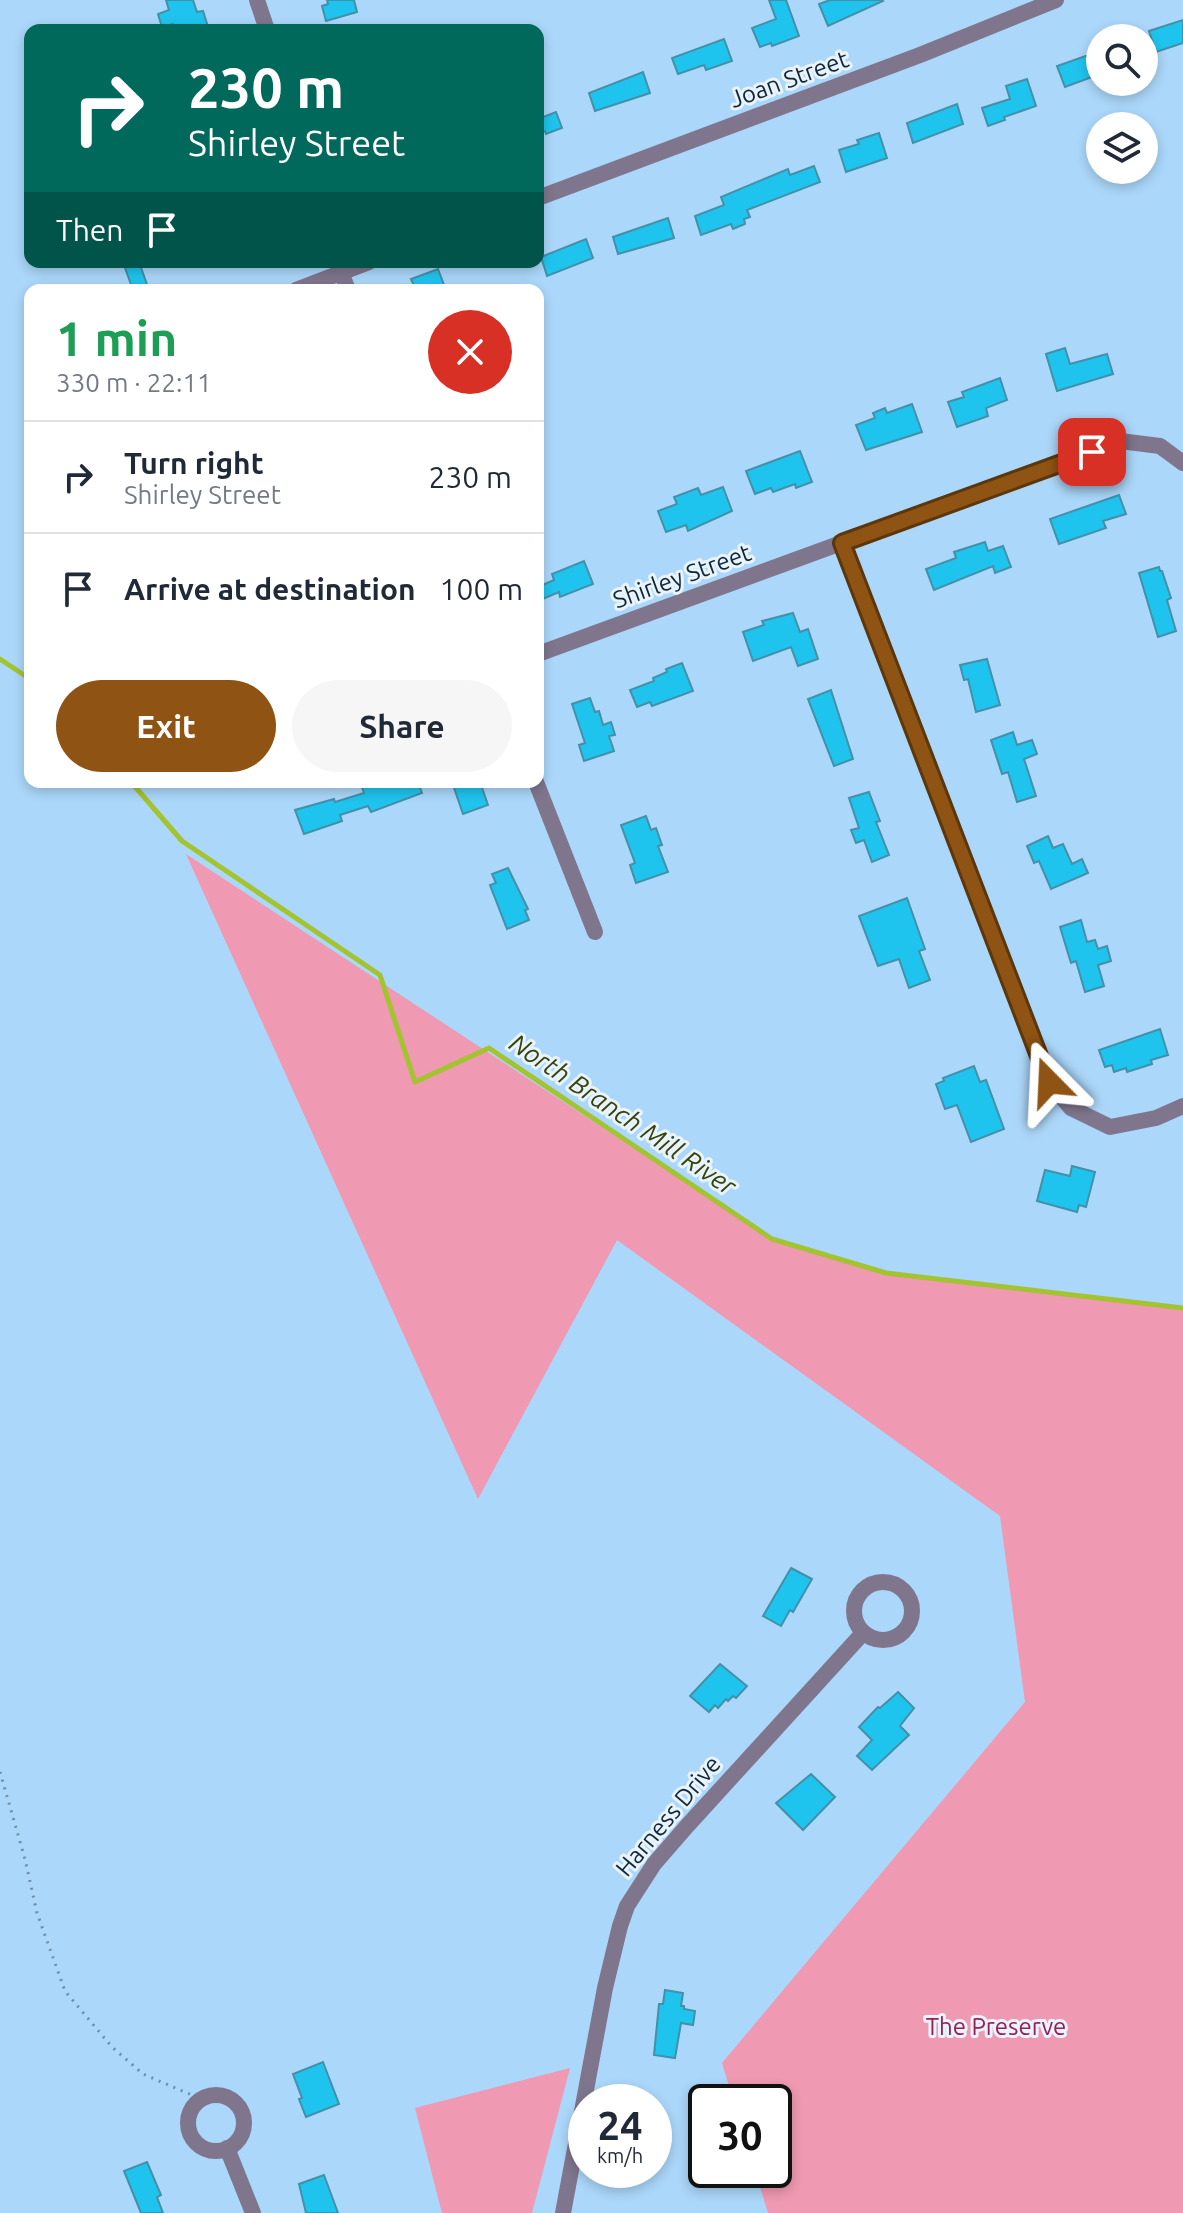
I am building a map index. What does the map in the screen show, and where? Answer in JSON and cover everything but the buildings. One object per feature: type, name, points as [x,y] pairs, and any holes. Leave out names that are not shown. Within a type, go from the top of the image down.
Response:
[{"type":"street","points":[[257,0],[265,24]]},
{"type":"street","name":"Joan Street","points":[[544,196],[920,55],[1056,0]]},
{"type":"street","points":[[307,284],[338,268]]},
{"type":"street","name":"Shirley Street","points":[[544,652],[1120,441],[1160,446],[1183,463]]},
{"type":"street","points":[[842,543],[1049,1082],[1071,1108],[1110,1127],[1156,1118],[1183,1106]]},
{"type":"street","points":[[538,788],[595,932]]},
{"type":"street","name":"Harness Drive","points":[[563,2213],[608,1975],[627,1906],[654,1864],[863,1633]]},
{"type":"street","points":[[210,2095],[228,2097],[241,2109],[244,2118],[241,2136],[227,2148],[209,2150],[194,2140],[189,2131],[190,2113],[201,2099],[210,2095]]},
{"type":"street","points":[[227,2148],[253,2213]]},
{"type":"path","points":[[0,1772],[37,1913],[65,1991],[112,2047],[143,2074],[201,2099]]},
{"type":"green space","name":"The Preserve","points":[[186,854],[772,1239],[886,1273],[1183,1308],[1183,2213],[768,2213],[760,2188],[792,2188],[792,2084],[728,2084],[722,2063],[1025,1702],[1000,1516],[617,1240],[478,1499]]},
{"type":"green space","points":[[570,2068],[532,2213],[442,2213],[415,2108]]},
{"type":"waterway","name":"North Branch Mill River","points":[[0,659],[24,675]]},
{"type":"waterway","name":"North Branch Mill River","points":[[136,788],[182,841],[380,975],[415,1082],[489,1048],[772,1239],[886,1273],[1183,1308]]},
{"type":"route","points":[[1049,1082],[842,543],[1092,452]]}]
